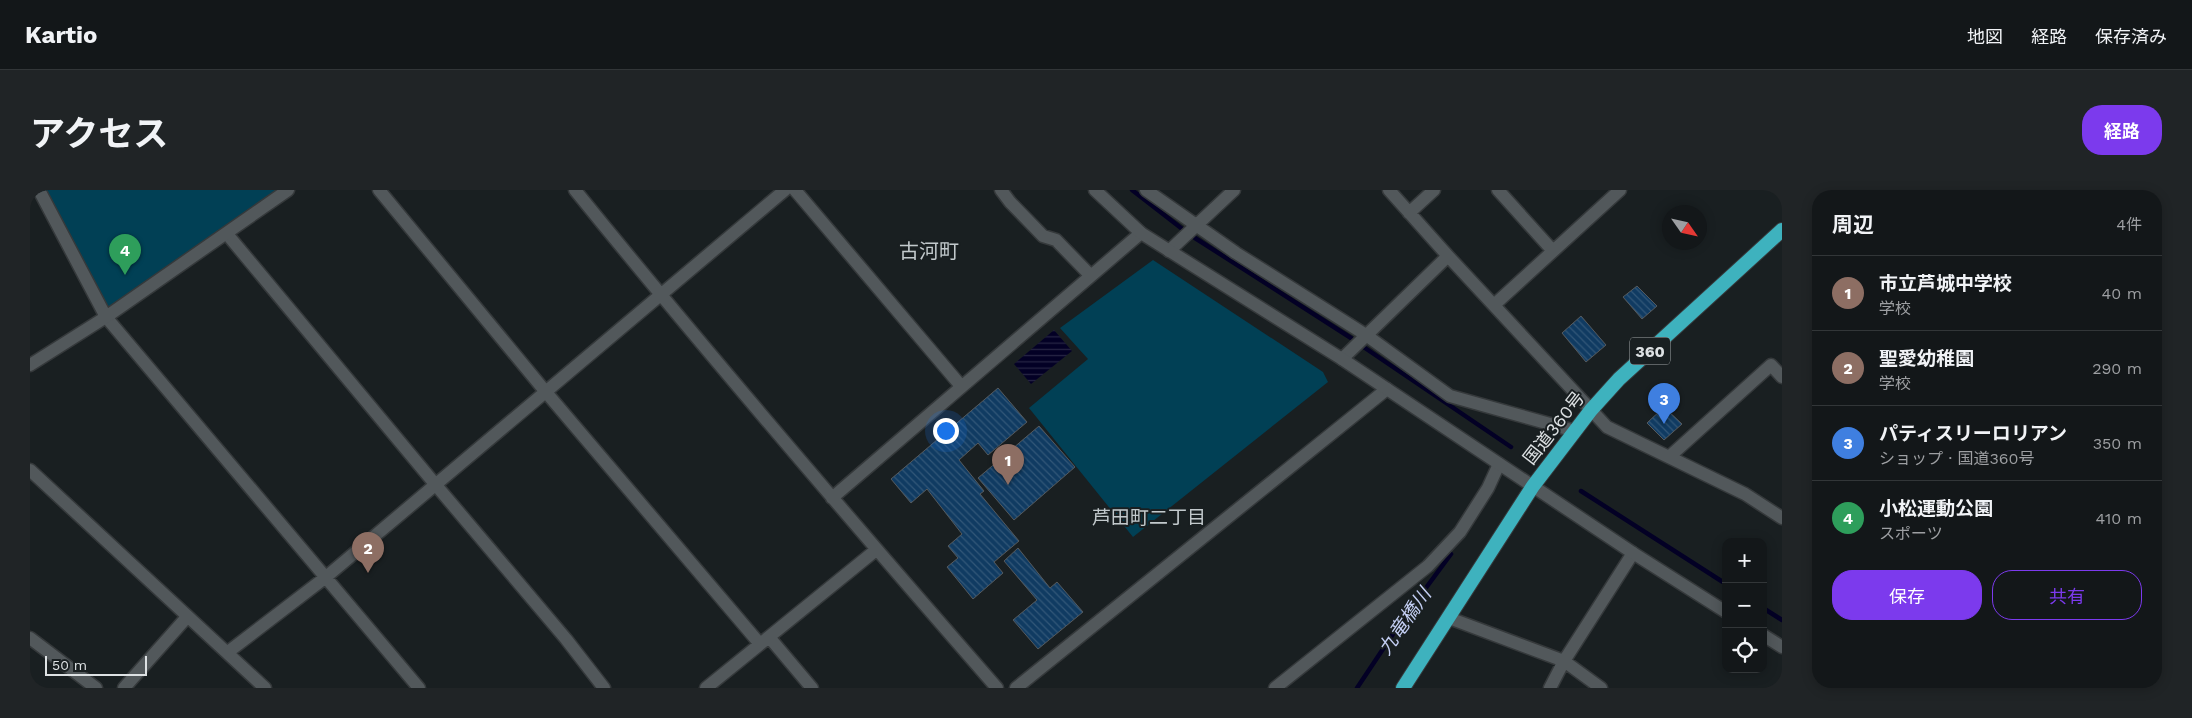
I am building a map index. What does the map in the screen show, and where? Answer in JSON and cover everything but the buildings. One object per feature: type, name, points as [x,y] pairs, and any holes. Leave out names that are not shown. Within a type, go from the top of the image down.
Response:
[{"type":"highway","name":"国道360号","points":[[1403,688],[1533,486],[1591,410],[1620,379],[1782,230]]},
{"type":"street","points":[[39,190],[106,317],[419,688]]},
{"type":"street","points":[[30,365],[106,317],[288,190]]},
{"type":"street","points":[[379,190],[545,391],[765,640],[812,688]]},
{"type":"street","points":[[575,190],[660,295],[876,550],[997,688]]},
{"type":"street","points":[[228,652],[326,577],[785,190]]},
{"type":"street","points":[[795,190],[961,386]]},
{"type":"street","points":[[1001,190],[1043,236],[1056,240],[1091,276]]},
{"type":"street","points":[[1095,190],[1141,233],[1342,359],[1633,553],[1722,609]]},
{"type":"street","points":[[1146,190],[1269,275],[1366,335],[1450,396],[1575,431]]},
{"type":"street","points":[[1169,251],[1234,190]]},
{"type":"street","points":[[1389,190],[1448,256],[1608,426],[1745,494],[1782,518]]},
{"type":"street","points":[[1409,213],[1434,190]]},
{"type":"street","points":[[1498,190],[1553,251]]},
{"type":"street","points":[[1600,190],[1609,200]]},
{"type":"street","points":[[1494,305],[1620,190]]},
{"type":"street","points":[[832,498],[1141,233]]},
{"type":"street","points":[[227,234],[566,639],[604,688]]},
{"type":"street","points":[[1342,359],[1448,256]]},
{"type":"street","points":[[1669,457],[1771,365],[1782,377]]},
{"type":"street","points":[[1016,688],[1387,389]]},
{"type":"street","points":[[1276,688],[1428,566],[1460,532],[1488,488],[1499,464]]},
{"type":"street","points":[[30,470],[265,688]]},
{"type":"street","points":[[706,688],[876,550]]},
{"type":"street","points":[[1550,688],[1564,662],[1633,553]]},
{"type":"street","points":[[124,688],[187,617]]},
{"type":"street","points":[[1449,618],[1564,662],[1601,688]]},
{"type":"street","points":[[30,638],[96,688]]},
{"type":"street","points":[[1767,638],[1782,647]]},
{"type":"shaded area","points":[[39,190],[288,190],[106,317]]},
{"type":"shaded area","points":[[1153,260],[1323,372],[1328,382],[1133,537],[1029,408],[1088,359],[1060,328]]},
{"type":"shaded area","points":[[1054,330],[1072,351],[1031,384],[1014,364]]},
{"type":"waterway","points":[[1132,190],[1181,228]]},
{"type":"waterway","points":[[1195,238],[1351,338]]},
{"type":"waterway","points":[[1365,348],[1511,447]]},
{"type":"waterway","points":[[1581,491],[1724,583]]},
{"type":"waterway","name":"九竜橋川","points":[[1357,688],[1403,619],[1451,554]]},
{"type":"waterway","points":[[1767,611],[1782,620]]},
{"type":"place","name":"小松運動公園","points":[[125,275]]},
{"type":"place","name":"パティスリーロリアン","points":[[1664,424]]},
{"type":"place","name":"市立芦城中学校","points":[[1008,485]]},
{"type":"place","name":"聖愛幼稚園","points":[[368,573]]},
{"type":"district","name":"古河町","points":[[929,251]]},
{"type":"district","name":"芦田町二丁目","points":[[1149,517]]}]
